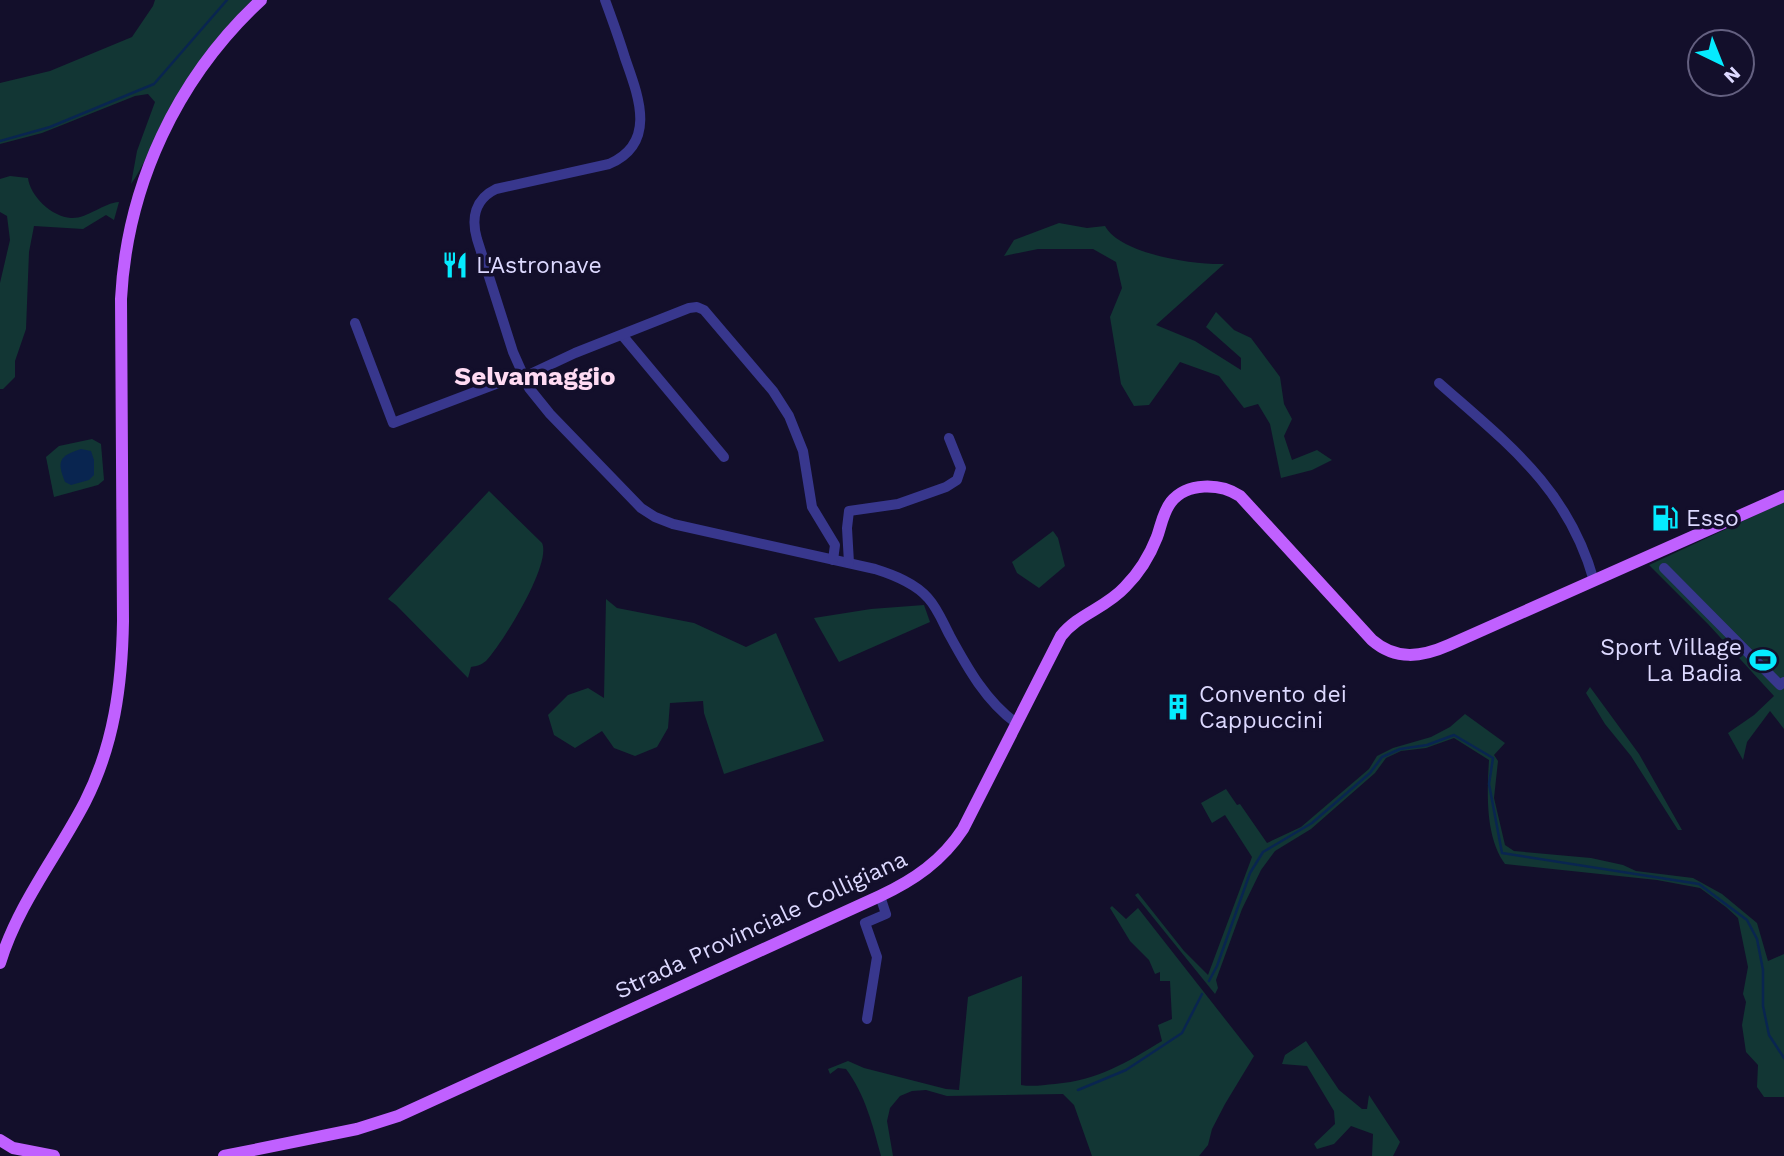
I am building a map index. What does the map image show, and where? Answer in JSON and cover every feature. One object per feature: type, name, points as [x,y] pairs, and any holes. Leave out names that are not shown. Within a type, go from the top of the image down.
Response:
[{"type":"main road","points":[[0,963],[23,907],[88,795],[102,763],[116,711],[123,634],[121,299],[133,212],[155,150],[190,85],[220,42],[261,0]]},
{"type":"main road","name":"Strada Provinciale Colligiana","points":[[225,1156],[358,1129],[398,1116],[880,896],[927,869],[954,841],[968,819],[1064,632],[1074,622],[1111,600],[1129,583],[1153,545],[1168,505],[1192,489],[1220,488],[1233,492],[1247,502],[1368,636],[1380,646],[1399,654],[1416,656],[1435,651],[1784,496]]},
{"type":"main road","points":[[0,1140],[13,1148],[54,1156]]},
{"type":"main road","points":[[4,1156],[31,1153]]},
{"type":"street","points":[[605,0],[640,105],[640,126],[634,144],[624,155],[609,164],[496,188],[483,198],[474,213],[475,234],[523,375],[536,398],[621,489],[648,513],[661,520],[891,575],[926,596],[980,686],[998,708],[1016,723]]},
{"type":"street","points":[[355,323],[393,423],[523,375],[689,308],[700,308],[708,313],[773,391],[789,416],[803,452],[812,507],[835,545],[833,560]]},
{"type":"street","points":[[622,335],[724,457]]},
{"type":"street","points":[[1439,383],[1524,459],[1548,486],[1576,532],[1594,581]]},
{"type":"street","points":[[849,563],[849,511],[884,508],[949,485],[959,478],[961,468],[949,438]]},
{"type":"street","points":[[1664,568],[1780,685],[1784,682]]},
{"type":"street","points":[[867,1019],[877,957],[865,923],[886,914],[880,896]]},
{"type":"green space","points":[[155,0],[252,0],[214,42],[192,73],[172,105],[131,184],[137,151],[155,102],[148,94],[135,96],[42,133],[0,144],[0,83],[50,71],[132,37]]},
{"type":"green space","points":[[10,176],[28,178],[37,198],[50,210],[64,217],[77,218],[119,202],[114,220],[106,215],[83,229],[34,226],[29,252],[26,329],[15,361],[15,377],[0,389],[0,283],[10,240],[7,216],[0,212],[0,179]]},
{"type":"green space","points":[[1059,223],[1087,228],[1105,226],[1113,236],[1141,251],[1177,260],[1224,264],[1156,325],[1195,341],[1241,370],[1241,358],[1206,327],[1216,312],[1234,330],[1251,338],[1280,377],[1284,404],[1292,419],[1284,436],[1292,460],[1317,450],[1332,460],[1312,470],[1281,478],[1270,424],[1258,404],[1244,408],[1219,376],[1180,362],[1149,405],[1134,406],[1121,384],[1110,317],[1122,288],[1116,262],[1093,249],[1038,249],[1004,256],[1014,240]]},
{"type":"green space","points":[[92,439],[101,444],[104,480],[98,485],[54,497],[46,457],[59,446]]},
{"type":"green space","points":[[489,491],[542,543],[543,553],[540,568],[524,604],[486,661],[471,667],[468,678],[388,599]]},
{"type":"green space","name":"Sport Village La Badia","points":[[1784,502],[1784,729],[1770,711],[1747,742],[1743,760],[1728,733],[1754,715],[1774,696],[1649,565]]},
{"type":"green space","points":[[1053,531],[1058,538],[1065,566],[1039,588],[1017,573],[1012,562]]},
{"type":"green space","points":[[606,599],[617,608],[694,623],[746,647],[776,633],[824,741],[724,774],[704,713],[703,701],[670,703],[668,728],[657,747],[635,756],[614,748],[602,731],[575,748],[554,735],[548,715],[568,695],[588,688],[604,698]]},
{"type":"green space","points":[[924,605],[930,622],[839,662],[814,618],[871,609]]},
{"type":"green space","points":[[1590,687],[1639,754],[1682,830],[1678,830],[1631,756],[1605,724],[1586,693]]},
{"type":"green space","points":[[1465,714],[1505,743],[1494,755],[1498,761],[1494,798],[1505,845],[1514,851],[1591,858],[1623,865],[1636,871],[1693,878],[1722,894],[1757,923],[1768,961],[1784,954],[1784,1097],[1764,1097],[1757,1087],[1758,1065],[1746,1052],[1742,1025],[1746,1002],[1743,994],[1748,967],[1738,918],[1700,888],[1657,880],[1505,864],[1498,853],[1491,827],[1488,800],[1489,760],[1454,738],[1426,748],[1401,751],[1386,758],[1375,773],[1311,829],[1275,851],[1261,870],[1242,909],[1216,980],[1218,988],[1215,994],[1135,895],[1138,893],[1184,951],[1208,975],[1252,857],[1225,815],[1212,823],[1201,803],[1226,789],[1267,843],[1301,827],[1369,769],[1377,756],[1393,748],[1431,737],[1450,727]]},
{"type":"green space","points":[[1112,906],[1126,919],[1138,908],[1254,1056],[1212,1129],[1208,1145],[1199,1156],[1092,1156],[1074,1105],[1063,1094],[947,1096],[926,1090],[912,1091],[900,1096],[890,1108],[887,1121],[893,1156],[881,1156],[868,1111],[853,1079],[846,1069],[838,1068],[830,1074],[828,1069],[848,1061],[864,1068],[959,1090],[968,997],[1022,976],[1021,1085],[1055,1084],[1085,1079],[1124,1063],[1162,1041],[1158,1025],[1172,1019],[1170,981],[1160,981],[1160,972],[1155,974],[1149,960],[1130,941],[1110,908]]},
{"type":"green space","points":[[1306,1041],[1339,1090],[1362,1109],[1367,1109],[1369,1095],[1400,1142],[1393,1156],[1372,1156],[1373,1134],[1351,1126],[1334,1144],[1317,1149],[1314,1144],[1335,1124],[1334,1111],[1307,1066],[1282,1064],[1285,1055]]},
{"type":"water","points":[[81,449],[91,451],[94,475],[89,480],[71,485],[65,482],[61,469],[62,460],[68,454]]},
{"type":"waterway","points":[[0,141],[50,127],[154,84],[227,0]]},
{"type":"waterway","points":[[1209,981],[1217,966],[1250,873],[1263,852],[1312,823],[1370,773],[1382,757],[1400,749],[1427,745],[1454,735],[1493,758],[1489,784],[1502,853],[1699,884],[1747,920],[1757,939],[1763,970],[1763,1006],[1769,1035],[1784,1058]]},
{"type":"waterway","points":[[1078,1090],[1126,1070],[1182,1033],[1202,994]]},
{"type":"place","name":"L'Astronave","points":[[455,265]]},
{"type":"place","name":"Esso","points":[[1665,518]]},
{"type":"place","name":"Sport Village La Badia","points":[[1763,660]]},
{"type":"place","name":"Convento dei Cappuccini","points":[[1178,707]]},
{"type":"district","name":"Selvamaggio","points":[[535,376]]}]
